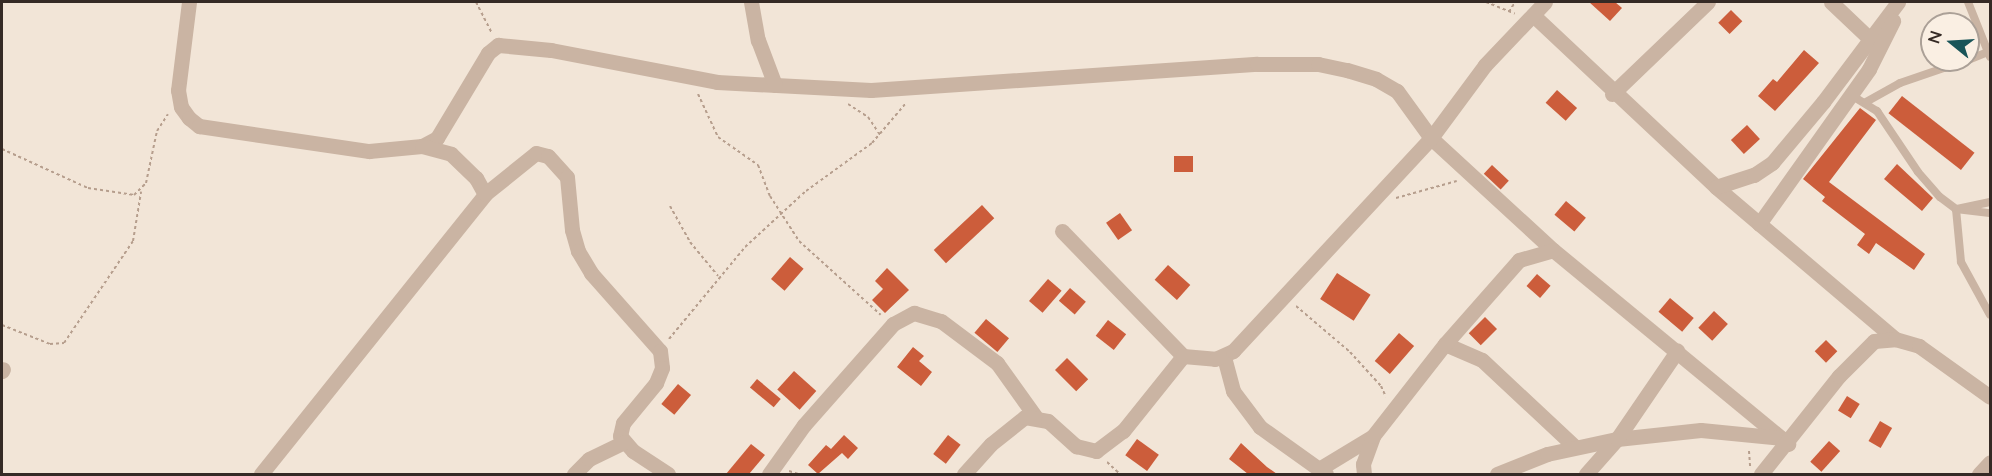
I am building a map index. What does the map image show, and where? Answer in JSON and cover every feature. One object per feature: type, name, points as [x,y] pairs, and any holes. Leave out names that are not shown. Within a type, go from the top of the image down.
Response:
[{"type":"street","points":[[189,2],[180,64],[181,107],[199,126],[369,151],[422,146],[452,154],[476,178],[485,194]]},
{"type":"street","points":[[751,2],[758,40],[775,85]]},
{"type":"street","points":[[1062,231],[1183,356],[1224,357],[1284,297],[1372,198],[1431,138],[1485,65],[1545,2]]},
{"type":"street","points":[[1612,94],[1708,2]]},
{"type":"street","points":[[1835,2],[1871,40]]},
{"type":"street","points":[[1716,188],[1754,175],[1772,163],[1899,2]]},
{"type":"street","points":[[1759,224],[1878,53],[1899,2]]},
{"type":"street","points":[[1533,15],[1612,94],[1716,188],[1895,339]]},
{"type":"street","points":[[422,146],[446,125],[488,53],[498,45],[551,50],[693,78],[775,85],[917,88],[1257,64],[1318,64],[1376,79],[1397,91],[1431,138],[1553,250],[1784,441]]},
{"type":"street","points":[[261,474],[485,194],[526,158],[536,153],[548,156],[567,177],[578,251],[598,280],[660,351],[662,368],[656,383],[620,430],[624,442],[668,474]]},
{"type":"street","points":[[1224,357],[1233,392],[1260,427],[1323,472],[1373,436],[1445,344],[1519,260],[1553,250]]},
{"type":"street","points":[[769,474],[804,425],[893,324],[914,313],[949,326],[997,363],[1035,416],[1048,421],[1076,446],[1096,451],[1123,431],[1183,356]]},
{"type":"street","points":[[1756,473],[1858,355],[1875,341],[1895,339],[1919,346],[1990,398]]},
{"type":"street","points":[[1445,344],[1482,360],[1574,446]]},
{"type":"street","points":[[1586,474],[1617,439],[1677,351]]},
{"type":"street","points":[[964,474],[1015,422],[1035,416]]},
{"type":"street","points":[[1497,474],[1574,446],[1617,439],[1701,430],[1784,441]]},
{"type":"street","points":[[1364,474],[1363,464],[1373,436]]},
{"type":"street","points":[[574,474],[589,459],[624,442]]},
{"type":"street","points":[[1980,474],[1990,462]]},
{"type":"lane","points":[[1968,2],[1989,55]]},
{"type":"lane","points":[[1866,102],[1900,83],[1932,72]]},
{"type":"lane","points":[[1851,94],[1877,111],[1918,172],[1956,208],[1990,213]]},
{"type":"lane","points":[[1956,208],[1990,201]]},
{"type":"lane","points":[[1956,208],[1961,262],[1990,315]]},
{"type":"path","points":[[476,2],[498,45]]},
{"type":"path","points":[[1486,2],[1509,12],[1533,15]]},
{"type":"path","points":[[1509,12],[1515,2]]},
{"type":"path","points":[[693,78],[708,120],[718,136],[754,160],[781,213],[820,264],[893,324]]},
{"type":"path","points":[[660,351],[718,276],[781,213],[880,135],[917,88]]},
{"type":"path","points":[[845,103],[868,117],[880,135]]},
{"type":"path","points":[[2,325],[50,344],[64,343],[133,241],[141,191],[151,169],[161,120],[181,107]]},
{"type":"path","points":[[2,149],[88,188],[126,196],[141,191]]},
{"type":"path","points":[[1372,198],[1412,196],[1474,178]]},
{"type":"path","points":[[670,206],[690,242],[718,276]]},
{"type":"path","points":[[1284,297],[1350,352],[1381,386],[1388,405],[1387,418]]},
{"type":"path","points":[[1751,436],[1756,473]]},
{"type":"path","points":[[1096,451],[1120,474]]},
{"type":"building","points":[[1589,2],[1615,2],[1622,8],[1610,21]]},
{"type":"building","points":[[1731,10],[1742,21],[1730,34],[1718,23]]},
{"type":"building","points":[[1804,50],[1819,63],[1775,111],[1758,96],[1773,79],[1777,82]]},
{"type":"building","points":[[1557,90],[1577,108],[1566,121],[1546,103]]},
{"type":"building","points":[[1902,96],[1974,153],[1961,170],[1888,113]]},
{"type":"building","points":[[1860,108],[1876,120],[1829,182],[1925,254],[1914,270],[1876,243],[1869,254],[1857,245],[1865,234],[1822,201],[1825,197],[1803,179]]},
{"type":"building","points":[[1747,125],[1760,139],[1744,154],[1731,140]]},
{"type":"building","points":[[1174,156],[1193,156],[1193,172],[1174,172]]},
{"type":"building","points":[[1897,164],[1933,198],[1922,211],[1884,179]]},
{"type":"building","points":[[1492,165],[1509,181],[1501,189],[1484,174]]},
{"type":"building","points":[[1566,201],[1586,218],[1574,232],[1554,215]]},
{"type":"building","points":[[982,205],[994,218],[946,263],[934,250]]},
{"type":"building","points":[[1120,213],[1132,230],[1118,240],[1106,223]]},
{"type":"building","points":[[790,257],[804,269],[785,291],[771,279]]},
{"type":"building","points":[[1168,265],[1190,285],[1177,300],[1155,280]]},
{"type":"building","points":[[887,268],[909,290],[885,313],[872,300],[883,289],[875,281]]},
{"type":"building","points":[[1337,273],[1371,295],[1354,321],[1320,299]]},
{"type":"building","points":[[1537,274],[1551,286],[1540,298],[1527,286]]},
{"type":"building","points":[[1048,279],[1062,291],[1043,313],[1029,301]]},
{"type":"building","points":[[1070,288],[1086,302],[1075,315],[1059,301]]},
{"type":"building","points":[[1670,298],[1694,318],[1682,332],[1658,312]]},
{"type":"building","points":[[1714,311],[1728,324],[1712,341],[1698,328]]},
{"type":"building","points":[[1485,317],[1497,329],[1481,345],[1469,333]]},
{"type":"building","points":[[986,319],[1009,338],[997,352],[974,333]]},
{"type":"building","points":[[1108,320],[1126,334],[1114,350],[1096,336]]},
{"type":"building","points":[[1399,333],[1414,346],[1390,374],[1375,361]]},
{"type":"building","points":[[1826,340],[1837,351],[1826,363],[1815,351]]},
{"type":"building","points":[[913,347],[924,356],[919,361],[932,372],[921,386],[897,367]]},
{"type":"building","points":[[1067,358],[1088,379],[1076,391],[1055,370]]},
{"type":"building","points":[[794,371],[816,391],[800,410],[777,390]]},
{"type":"building","points":[[757,379],[781,399],[774,407],[750,387]]},
{"type":"building","points":[[678,384],[691,395],[674,415],[661,404]]},
{"type":"building","points":[[1847,396],[1860,404],[1851,418],[1838,410]]},
{"type":"building","points":[[1880,421],[1892,428],[1881,448],[1868,441]]},
{"type":"building","points":[[844,435],[858,448],[848,459],[842,453],[818,474],[808,465],[826,445],[831,449]]},
{"type":"building","points":[[948,435],[961,445],[946,464],[933,454]]},
{"type":"building","points":[[1137,439],[1159,455],[1147,471],[1125,455]]},
{"type":"building","points":[[1829,441],[1840,451],[1821,472],[1810,462]]},
{"type":"building","points":[[1241,443],[1277,474],[1248,474],[1229,459]]},
{"type":"building","points":[[751,444],[765,455],[749,474],[726,474]]}]
